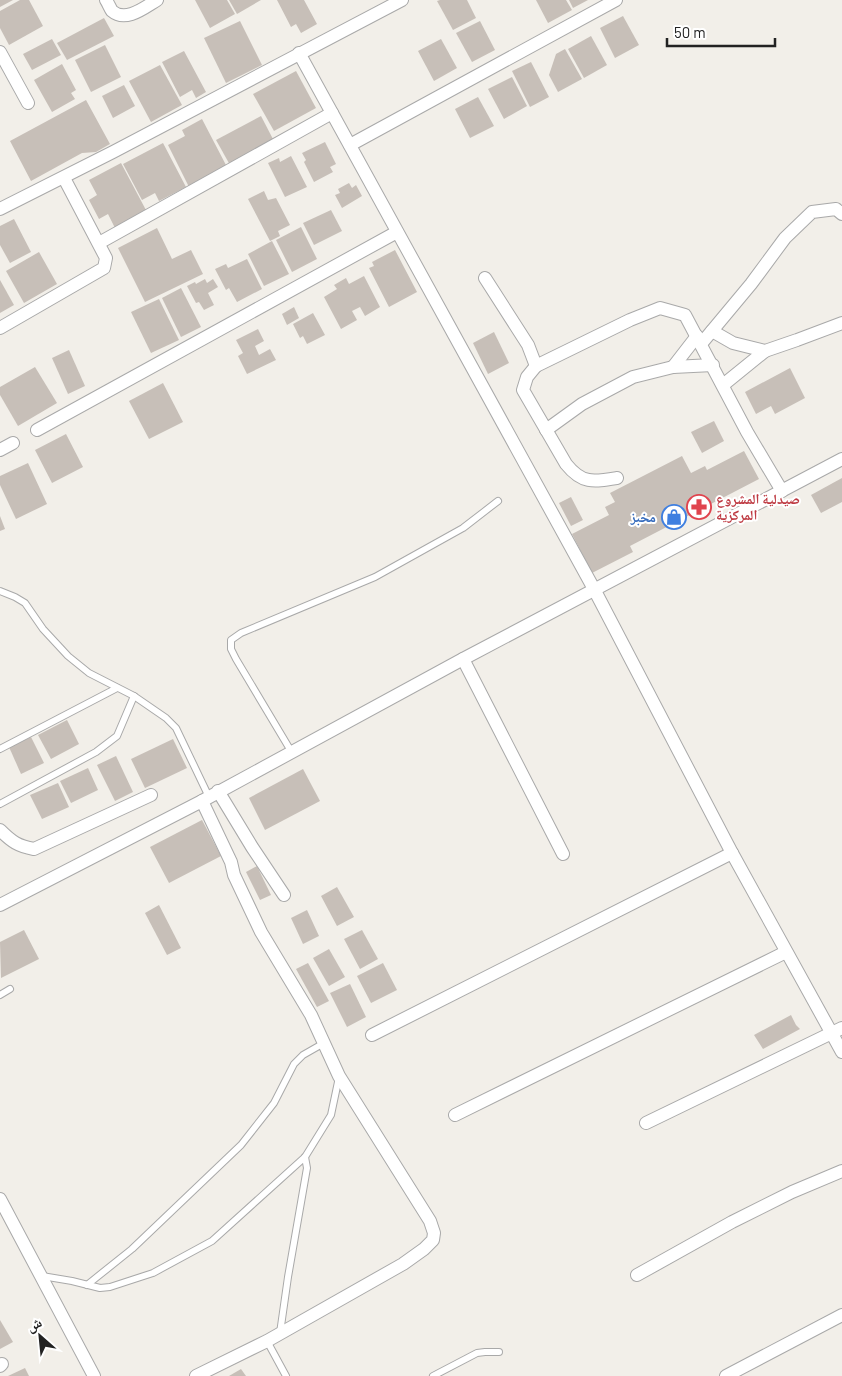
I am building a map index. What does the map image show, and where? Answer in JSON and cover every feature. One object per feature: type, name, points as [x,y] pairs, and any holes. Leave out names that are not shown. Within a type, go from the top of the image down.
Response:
[{"type":"street","points":[[106,0],[112,10],[120,15],[133,14],[158,0]]},
{"type":"street","points":[[0,209],[64,178],[402,0]]},
{"type":"street","points":[[350,146],[616,0]]},
{"type":"street","points":[[0,52],[28,103]]},
{"type":"street","points":[[299,53],[594,590],[786,952],[837,1030],[842,1052]]},
{"type":"street","points":[[99,243],[332,113]]},
{"type":"street","points":[[0,328],[104,268],[106,258],[64,178]]},
{"type":"street","points":[[673,366],[699,340],[712,331],[751,284],[785,238],[812,212],[836,209],[842,214]]},
{"type":"street","points":[[37,430],[397,232]]},
{"type":"street","points":[[485,278],[528,346],[536,366]]},
{"type":"street","points":[[616,478],[595,482],[582,479],[572,471],[566,464],[523,390],[527,377],[536,366],[630,320],[660,308],[685,315],[724,385],[747,432],[782,491]]},
{"type":"street","points":[[724,385],[765,351],[842,322]]},
{"type":"street","points":[[712,331],[732,343],[765,351]]},
{"type":"street","points":[[546,430],[582,404],[633,377],[673,366],[713,365]]},
{"type":"street","points":[[0,450],[13,443]]},
{"type":"street","points":[[0,905],[210,796],[463,659],[842,459]]},
{"type":"street","points":[[463,659],[563,854]]},
{"type":"street","points":[[0,830],[20,846],[34,849],[151,795]]},
{"type":"street","points":[[210,796],[252,847],[284,895]]},
{"type":"street","points":[[196,1376],[280,1334],[404,1264],[433,1240],[434,1233],[430,1221],[340,1076],[312,1015],[261,932],[234,875],[210,796]]},
{"type":"street","points":[[372,1035],[732,853]]},
{"type":"street","points":[[455,1115],[786,952]]},
{"type":"street","points":[[646,1123],[837,1030]]},
{"type":"street","points":[[638,1275],[732,1222],[792,1192],[842,1171]]},
{"type":"street","points":[[0,1199],[94,1376]]},
{"type":"street","points":[[726,1376],[842,1315]]},
{"type":"lane","points":[[291,751],[236,659],[231,649],[231,640],[241,633],[375,577],[463,528],[498,501]]},
{"type":"lane","points":[[0,591],[25,603],[43,629],[68,656],[89,672],[134,696],[166,718],[176,728],[210,796]]},
{"type":"lane","points":[[0,749],[117,688]]},
{"type":"lane","points":[[0,804],[96,752],[117,736],[134,696]]},
{"type":"lane","points":[[0,995],[10,989]]},
{"type":"lane","points":[[87,1285],[132,1249],[241,1145],[274,1103],[294,1064],[303,1055],[324,1042]]},
{"type":"lane","points":[[41,1276],[100,1288],[110,1287],[153,1273],[212,1241],[305,1157],[331,1115],[340,1076]]},
{"type":"lane","points":[[280,1334],[307,1168],[305,1157]]},
{"type":"lane","points":[[267,1341],[286,1376]]},
{"type":"lane","points":[[433,1376],[477,1353],[499,1352]]},
{"type":"building","points":[[0,0],[13,0],[0,7]]},
{"type":"building","points":[[20,0],[29,0],[43,26],[9,45],[0,28],[0,11]]},
{"type":"building","points":[[195,0],[227,0],[235,14],[210,28]]},
{"type":"building","points":[[229,0],[261,0],[237,14]]},
{"type":"building","points":[[277,0],[304,0],[317,24],[301,33],[296,24],[291,27]]},
{"type":"building","points":[[467,0],[476,18],[453,30],[437,1]]},
{"type":"building","points":[[536,0],[566,0],[572,10],[548,23]]},
{"type":"building","points":[[569,0],[588,0],[573,8]]},
{"type":"building","points":[[623,16],[639,45],[615,58],[600,28]]},
{"type":"building","points":[[104,18],[114,36],[67,60],[57,43]]},
{"type":"building","points":[[240,21],[262,65],[226,83],[204,38]]},
{"type":"building","points":[[480,21],[495,50],[472,62],[456,33]]},
{"type":"building","points":[[591,36],[607,65],[584,78],[568,49]]},
{"type":"building","points":[[52,39],[61,55],[32,70],[23,54]]},
{"type":"building","points":[[441,39],[457,68],[434,81],[418,51]]},
{"type":"building","points":[[105,45],[121,77],[91,92],[75,60]]},
{"type":"building","points":[[565,49],[582,79],[558,92],[549,75],[556,54]]},
{"type":"building","points":[[184,51],[206,92],[196,98],[192,90],[180,97],[162,62]]},
{"type":"building","points":[[531,62],[549,97],[530,107],[512,71]]},
{"type":"building","points":[[62,64],[76,90],[71,93],[75,99],[52,112],[34,80]]},
{"type":"building","points":[[160,65],[182,105],[151,122],[129,81]]},
{"type":"building","points":[[296,71],[316,108],[274,131],[253,94]]},
{"type":"building","points":[[512,77],[527,106],[504,119],[488,89]]},
{"type":"building","points":[[124,85],[135,106],[113,118],[102,96]]},
{"type":"building","points":[[478,97],[494,126],[470,138],[455,109]]},
{"type":"building","points":[[86,100],[110,144],[96,152],[82,153],[31,181],[10,141]]},
{"type":"building","points":[[261,116],[274,141],[230,165],[216,140]]},
{"type":"building","points":[[202,119],[227,167],[189,187],[168,145],[185,136],[182,130]]},
{"type":"building","points":[[325,142],[336,164],[330,167],[333,172],[314,182],[304,162],[306,160],[302,153]]},
{"type":"building","points":[[163,143],[186,187],[159,201],[155,193],[142,200],[123,164]]},
{"type":"building","points":[[291,156],[307,187],[285,197],[268,163],[279,158],[280,162]]},
{"type":"building","points":[[121,163],[147,212],[115,228],[108,214],[99,219],[89,200],[97,195],[89,180]]},
{"type":"building","points":[[349,183],[352,188],[356,185],[362,196],[342,208],[335,195],[340,193],[338,189]]},
{"type":"building","points":[[264,191],[268,200],[276,198],[290,225],[278,231],[280,236],[270,241],[248,199]]},
{"type":"building","points":[[331,210],[342,231],[314,245],[303,223]]},
{"type":"building","points":[[14,219],[31,252],[10,263],[0,245],[0,226]]},
{"type":"building","points":[[301,227],[317,259],[292,272],[276,240]]},
{"type":"building","points":[[157,228],[172,259],[191,250],[203,274],[145,302],[118,248]]},
{"type":"building","points":[[272,241],[289,274],[264,286],[248,254]]},
{"type":"building","points":[[395,250],[417,292],[389,307],[369,268],[374,266],[372,262]]},
{"type":"building","points":[[39,252],[57,284],[24,303],[6,271]]},
{"type":"building","points":[[247,259],[262,289],[237,302],[229,288],[226,290],[215,269],[226,264],[228,268]]},
{"type":"building","points":[[364,276],[380,307],[365,316],[360,307],[352,311],[357,320],[341,329],[324,297],[337,289],[334,285],[346,278],[349,284]]},
{"type":"building","points":[[205,279],[207,283],[213,279],[218,287],[208,293],[214,305],[204,310],[199,302],[196,303],[187,286]]},
{"type":"building","points":[[0,280],[14,305],[0,313]]},
{"type":"building","points":[[181,288],[201,327],[181,337],[162,298]]},
{"type":"building","points":[[159,299],[179,340],[151,353],[131,312]]},
{"type":"building","points":[[294,307],[299,318],[287,325],[282,314]]},
{"type":"building","points":[[313,313],[325,335],[307,344],[303,336],[300,338],[293,324]]},
{"type":"building","points":[[258,329],[264,341],[255,346],[259,355],[270,349],[276,360],[247,374],[238,356],[243,353],[236,340]]},
{"type":"building","points":[[494,332],[509,363],[488,374],[473,343]]},
{"type":"building","points":[[69,350],[85,386],[68,394],[52,358]]},
{"type":"building","points":[[35,367],[57,403],[18,426],[0,395],[0,387]]},
{"type":"building","points":[[790,368],[805,398],[775,414],[771,406],[756,414],[745,392]]},
{"type":"building","points":[[163,383],[183,422],[149,439],[129,401]]},
{"type":"building","points":[[714,421],[724,441],[702,453],[691,432]]},
{"type":"building","points":[[66,434],[83,467],[52,483],[35,450]]},
{"type":"building","points":[[744,451],[759,479],[630,546],[633,552],[592,573],[572,534],[609,515],[605,507],[615,502],[610,493],[682,456],[691,473],[705,466],[707,470]]},
{"type":"building","points":[[28,463],[47,504],[16,519],[0,485],[0,476]]},
{"type":"building","points":[[842,478],[842,502],[821,513],[811,495]]},
{"type":"building","points":[[571,497],[583,520],[571,526],[559,503]]},
{"type":"building","points":[[0,516],[5,529],[0,531]]},
{"type":"building","points":[[67,720],[79,744],[51,759],[38,735]]},
{"type":"building","points":[[31,737],[44,763],[21,774],[9,747]]},
{"type":"building","points":[[173,739],[187,768],[145,788],[131,759]]},
{"type":"building","points":[[116,756],[133,792],[115,801],[97,765]]},
{"type":"building","points":[[88,768],[98,790],[71,803],[60,781]]},
{"type":"building","points":[[303,769],[320,801],[265,830],[249,798]]},
{"type":"building","points":[[58,783],[69,807],[42,819],[30,795]]},
{"type":"building","points":[[202,820],[221,856],[169,883],[150,847]]},
{"type":"building","points":[[257,866],[271,895],[260,900],[246,872]]},
{"type":"building","points":[[337,887],[354,917],[337,926],[321,896]]},
{"type":"building","points":[[159,905],[181,948],[167,955],[145,913]]},
{"type":"building","points":[[307,910],[319,936],[303,944],[291,918]]},
{"type":"building","points":[[24,930],[39,959],[1,978],[0,942]]},
{"type":"building","points":[[362,930],[378,959],[360,969],[344,939]]},
{"type":"building","points":[[329,949],[345,977],[329,986],[313,958]]},
{"type":"building","points":[[308,963],[329,1001],[317,1007],[296,969]]},
{"type":"building","points":[[383,963],[397,990],[371,1003],[357,976]]},
{"type":"building","points":[[350,984],[366,1017],[347,1027],[330,993]]},
{"type":"building","points":[[791,1015],[800,1029],[763,1049],[754,1035]]},
{"type":"building","points":[[0,1320],[13,1342],[0,1349]]},
{"type":"building","points":[[25,1368],[29,1376],[8,1376]]},
{"type":"building","points":[[241,1369],[246,1376],[229,1376]]},
{"type":"place","name":"صيدلية المشروع المركزية","points":[[699,507]]},
{"type":"place","name":"مخبز","points":[[674,517]]}]
